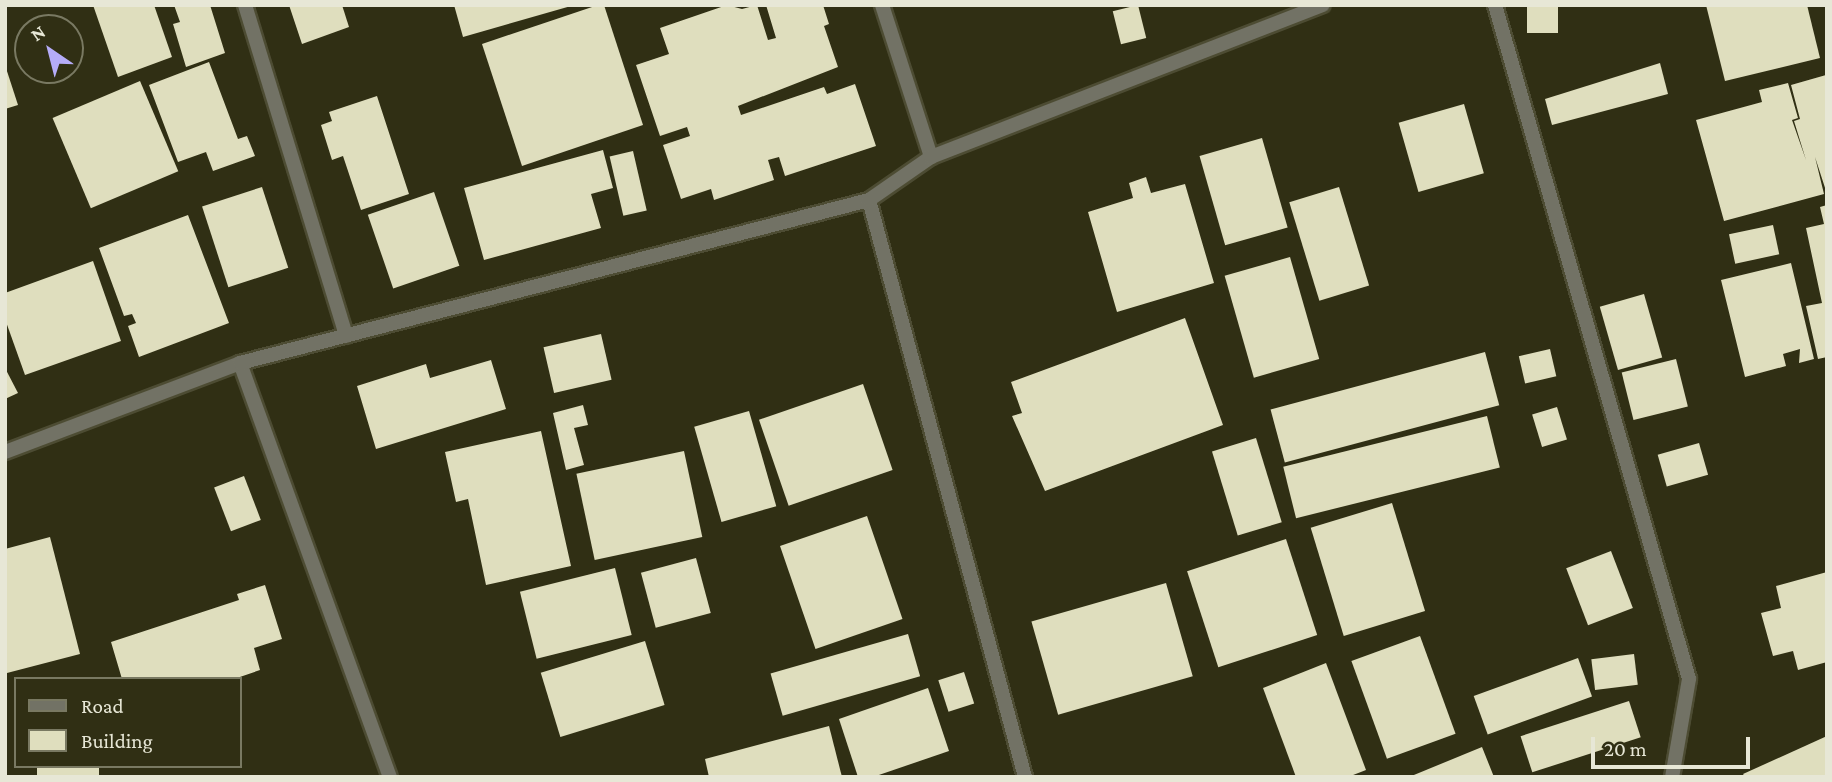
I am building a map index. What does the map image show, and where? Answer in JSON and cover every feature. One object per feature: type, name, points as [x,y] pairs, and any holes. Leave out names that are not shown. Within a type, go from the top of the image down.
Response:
[{"type":"street","points":[[245,5],[346,336]]},
{"type":"street","points":[[882,5],[930,157]]},
{"type":"street","points":[[5,452],[240,363],[869,200],[930,157],[1323,5]]},
{"type":"street","points":[[1495,5],[1689,679],[1672,777]]},
{"type":"street","points":[[869,200],[1025,777]]},
{"type":"street","points":[[240,363],[390,777]]},
{"type":"building","points":[[93,5],[154,5],[172,57],[118,77]]},
{"type":"building","points":[[174,5],[210,5],[225,53],[186,67],[173,24],[180,22]]},
{"type":"building","points":[[289,5],[342,5],[349,27],[302,44]]},
{"type":"building","points":[[454,5],[571,5],[571,6],[463,37]]},
{"type":"building","points":[[604,5],[643,125],[522,166],[482,44]]},
{"type":"building","points":[[727,5],[742,9],[757,5],[768,40],[776,38],[766,5],[823,5],[829,24],[824,26],[838,67],[738,106],[741,115],[824,87],[827,94],[855,84],[876,146],[785,176],[779,157],[768,160],[774,180],[714,200],[711,189],[681,199],[663,145],[690,136],[687,127],[660,136],[636,65],[669,54],[660,28]]},
{"type":"building","points":[[1138,5],[1146,38],[1121,44],[1113,11]]},
{"type":"building","points":[[1527,5],[1558,5],[1558,33],[1527,33]]},
{"type":"building","points":[[1706,5],[1807,5],[1820,58],[1725,81]]},
{"type":"building","points":[[209,62],[238,139],[247,136],[255,156],[213,171],[206,152],[178,162],[149,85]]},
{"type":"building","points":[[1660,63],[1668,94],[1552,125],[1545,99]]},
{"type":"building","points":[[5,65],[18,105],[5,109]]},
{"type":"building","points":[[1826,75],[1827,194],[1815,157],[1824,194],[1724,221],[1696,120],[1762,102],[1759,90],[1788,83],[1798,118],[1792,120],[1806,160],[1794,121],[1800,119],[1791,85]]},
{"type":"building","points":[[140,81],[178,171],[91,208],[53,118]]},
{"type":"building","points":[[377,96],[409,194],[361,210],[343,156],[332,160],[321,125],[332,121],[329,112]]},
{"type":"building","points":[[1464,104],[1484,173],[1418,192],[1399,123]]},
{"type":"building","points":[[1262,138],[1288,227],[1225,245],[1200,156]]},
{"type":"building","points":[[603,150],[613,188],[591,194],[601,228],[484,260],[464,188]]},
{"type":"building","points":[[633,151],[647,210],[623,216],[610,156]]},
{"type":"building","points":[[1146,177],[1151,193],[1185,184],[1214,283],[1117,312],[1088,212],[1133,198],[1129,183]]},
{"type":"building","points":[[262,187],[288,268],[228,287],[202,206]]},
{"type":"building","points":[[1339,187],[1369,285],[1319,301],[1289,202]]},
{"type":"building","points":[[434,192],[459,266],[393,289],[368,215]]},
{"type":"building","points":[[1827,205],[1827,357],[1818,359],[1806,306],[1822,303],[1806,228],[1824,224],[1820,207]]},
{"type":"building","points":[[188,215],[229,323],[139,357],[128,326],[136,323],[132,314],[124,316],[99,248]]},
{"type":"building","points":[[1773,225],[1779,254],[1735,264],[1729,234]]},
{"type":"building","points":[[1290,257],[1319,359],[1254,378],[1225,276]]},
{"type":"building","points":[[93,261],[121,341],[25,375],[5,319],[5,293]]},
{"type":"building","points":[[1791,263],[1814,359],[1799,363],[1800,349],[1783,354],[1786,366],[1745,377],[1721,280]]},
{"type":"building","points":[[1644,294],[1662,357],[1618,370],[1600,307]]},
{"type":"building","points":[[1185,318],[1223,425],[1045,491],[1012,416],[1022,413],[1011,382]]},
{"type":"building","points":[[601,334],[612,380],[554,393],[544,347]]},
{"type":"building","points":[[1550,349],[1556,376],[1525,383],[1519,356]]},
{"type":"building","points":[[1485,352],[1499,405],[1285,463],[1271,409]]},
{"type":"building","points":[[1676,359],[1688,407],[1634,420],[1622,373]]},
{"type":"building","points":[[491,360],[506,409],[376,449],[357,386],[426,364],[430,378]]},
{"type":"building","points":[[5,368],[18,393],[5,399]]},
{"type":"building","points":[[863,384],[893,470],[789,506],[759,420]]},
{"type":"building","points":[[583,405],[588,425],[574,428],[584,465],[566,470],[553,413]]},
{"type":"building","points":[[1557,407],[1567,440],[1542,447],[1532,415]]},
{"type":"building","points":[[749,411],[776,506],[721,522],[694,427]]},
{"type":"building","points":[[1487,416],[1500,467],[1296,518],[1283,467]]},
{"type":"building","points":[[541,431],[571,566],[486,585],[468,499],[456,502],[445,452]]},
{"type":"building","points":[[1256,438],[1282,522],[1238,536],[1212,451]]},
{"type":"building","points":[[1699,443],[1708,475],[1667,487],[1658,455]]},
{"type":"building","points":[[684,451],[702,537],[595,560],[576,474]]},
{"type":"building","points":[[244,476],[261,520],[231,531],[214,487]]},
{"type":"building","points":[[1392,503],[1425,611],[1344,636],[1311,528]]},
{"type":"building","points":[[867,516],[902,619],[815,649],[780,546]]},
{"type":"building","points":[[50,537],[80,654],[7,673],[5,549]]},
{"type":"building","points":[[1286,539],[1317,635],[1218,667],[1187,571]]},
{"type":"building","points":[[1611,551],[1633,608],[1588,625],[1566,568]]},
{"type":"building","points":[[696,558],[711,613],[656,628],[641,573]]},
{"type":"building","points":[[615,568],[632,635],[537,659],[520,592]]},
{"type":"building","points":[[1827,572],[1827,662],[1798,670],[1793,651],[1773,656],[1761,613],[1781,608],[1776,586]]},
{"type":"building","points":[[1166,583],[1193,676],[1058,715],[1031,622]]},
{"type":"building","points":[[265,585],[282,639],[254,648],[260,670],[240,677],[121,677],[111,642],[239,600],[237,594]]},
{"type":"building","points":[[908,634],[920,676],[783,716],[771,673]]},
{"type":"building","points":[[1420,636],[1456,734],[1387,759],[1351,661]]},
{"type":"building","points":[[645,641],[665,705],[560,737],[541,673]]},
{"type":"building","points":[[1634,654],[1638,685],[1595,690],[1591,659]]},
{"type":"building","points":[[1578,658],[1592,697],[1488,734],[1474,696]]},
{"type":"building","points":[[1326,663],[1366,770],[1348,777],[1296,777],[1263,688]]},
{"type":"building","points":[[964,672],[974,703],[949,712],[938,680]]},
{"type":"building","points":[[928,688],[949,751],[873,777],[858,777],[839,719]]},
{"type":"building","points":[[1629,701],[1641,737],[1532,772],[1521,736]]},
{"type":"building","points":[[829,726],[842,777],[709,777],[705,759]]},
{"type":"building","points":[[1827,736],[1827,777],[1745,777],[1743,774]]},
{"type":"building","points":[[1482,747],[1494,777],[1409,777]]},
{"type":"building","points":[[37,768],[99,768],[99,777],[37,777]]}]
